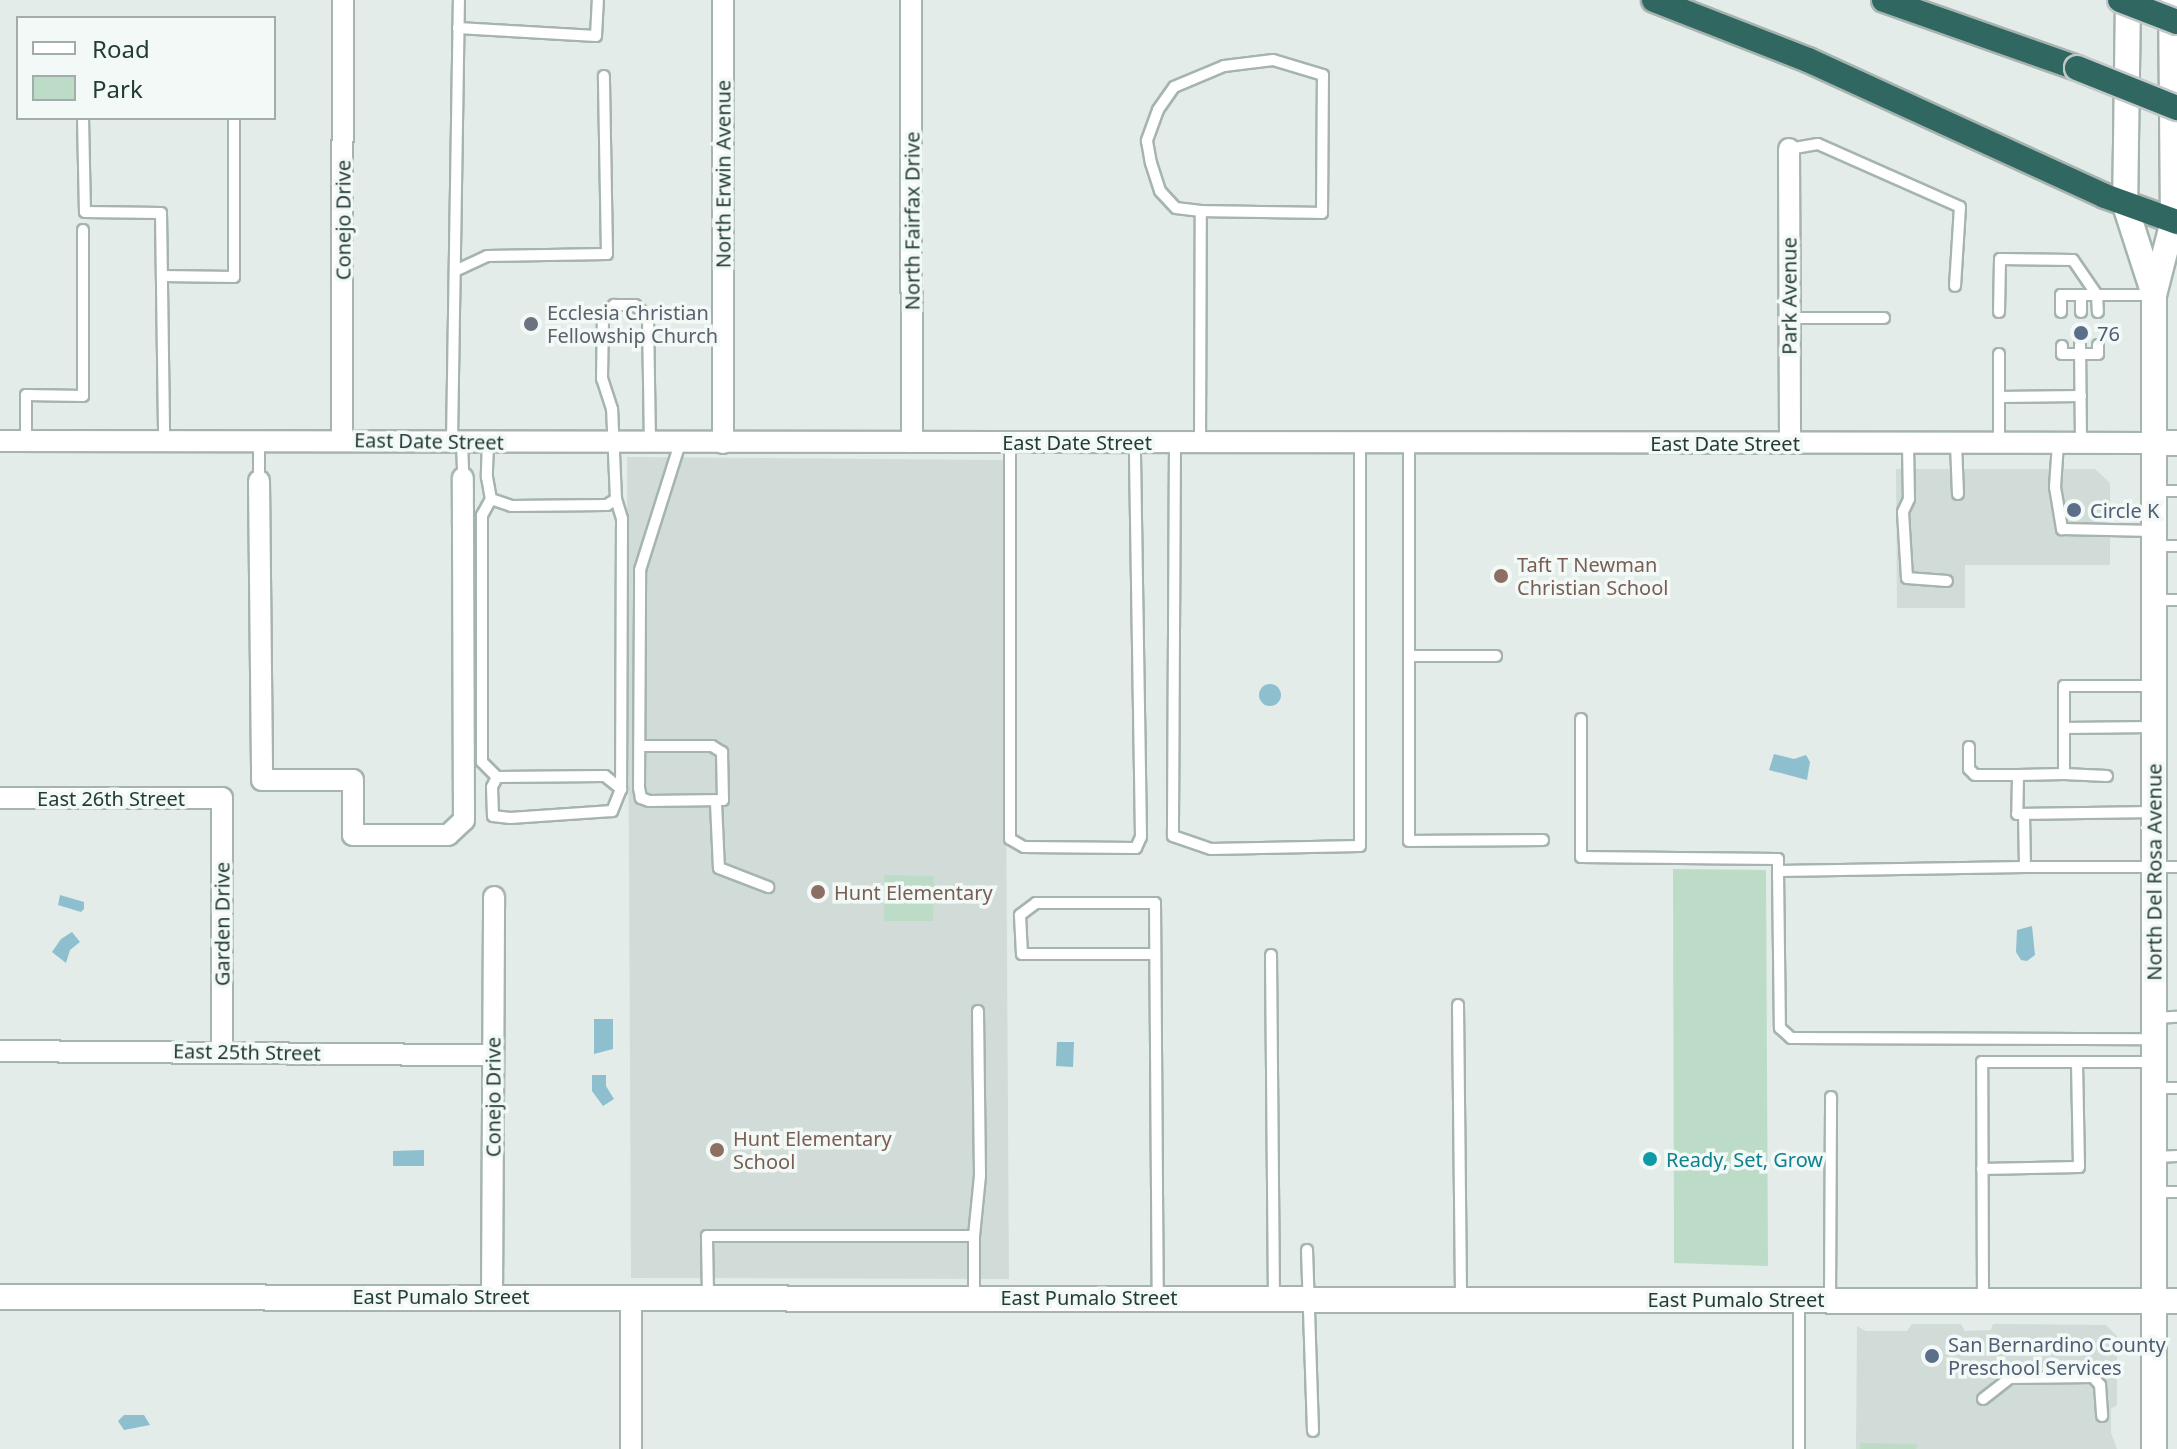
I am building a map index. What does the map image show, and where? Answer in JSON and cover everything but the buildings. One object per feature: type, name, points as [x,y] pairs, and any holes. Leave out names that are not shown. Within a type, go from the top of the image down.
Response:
[{"type":"highway","points":[[1654,0],[1808,60],[2125,205],[2175,221]]},
{"type":"highway","points":[[1884,0],[2077,68],[2177,108]]},
{"type":"highway","points":[[2120,0],[2177,22]]},
{"type":"street","name":"Conejo Drive","points":[[342,440],[343,0]]},
{"type":"street","name":"North Erwin Avenue","points":[[723,0],[723,443]]},
{"type":"street","name":"North Fairfax Drive","points":[[911,0],[912,442]]},
{"type":"street","name":"North Del Rosa Avenue","points":[[2128,0],[2125,205],[2154,295],[2165,443],[2162,541],[2166,600],[2154,686],[2154,812],[2165,867],[2160,1034],[2165,1088],[2166,1301],[2154,1449]]},
{"type":"street","name":"North Del Rosa Avenue","points":[[2154,295],[2175,221],[2171,0]]},
{"type":"street","name":"Park Avenue","points":[[1789,149],[1790,443]]},
{"type":"street","name":"East Date Street","points":[[0,441],[2165,443]]},
{"type":"street","points":[[259,481],[262,780],[353,780],[353,835],[448,835],[464,820],[463,478]]},
{"type":"street","name":"East 26th Street","points":[[0,798],[222,798]]},
{"type":"street","name":"Garden Drive","points":[[222,798],[222,1051]]},
{"type":"street","name":"Conejo Drive","points":[[492,1297],[494,897]]},
{"type":"street","name":"East 25th Street","points":[[0,1051],[493,1055]]},
{"type":"street","points":[[631,1296],[631,1449]]},
{"type":"street","name":"East Pumalo Street","points":[[0,1297],[2166,1301]]},
{"type":"lane","points":[[459,0],[455,271],[457,441],[463,478]]},
{"type":"lane","points":[[458,28],[596,36],[598,0]]},
{"type":"lane","points":[[1273,60],[1323,75],[1322,213],[1201,211],[1176,208],[1160,191],[1151,163],[1147,141],[1158,110],[1174,87],[1224,66],[1273,60]]},
{"type":"lane","points":[[455,271],[487,256],[607,254],[604,76]]},
{"type":"lane","points":[[83,120],[85,212],[161,213],[164,440]]},
{"type":"lane","points":[[162,276],[234,277],[234,120]]},
{"type":"lane","points":[[1789,149],[1818,144],[1960,207],[1955,286]]},
{"type":"lane","points":[[1200,442],[1201,211]]},
{"type":"lane","points":[[26,441],[26,395],[83,396],[83,230]]},
{"type":"lane","points":[[1999,312],[2000,259],[2073,260],[2097,295],[2098,312]]},
{"type":"lane","points":[[2061,312],[2061,295],[2154,295]]},
{"type":"lane","points":[[2081,295],[2081,312]]},
{"type":"lane","points":[[497,777],[492,787],[493,816],[510,818],[612,811],[621,789],[622,519],[616,499],[612,409],[602,379],[603,316],[614,305],[635,305],[648,317],[650,443]]},
{"type":"lane","points":[[1789,318],[1884,318]]},
{"type":"lane","points":[[2062,346],[2062,354],[2080,350],[2098,354],[2098,345]]},
{"type":"lane","points":[[2080,350],[2081,443]]},
{"type":"lane","points":[[1999,354],[1999,444]]},
{"type":"lane","points":[[1999,397],[2081,396]]},
{"type":"lane","points":[[259,440],[259,481]]},
{"type":"lane","points":[[488,441],[487,477],[491,499],[482,515],[482,762],[497,777],[605,776],[621,789]]},
{"type":"lane","points":[[1010,443],[1010,839],[1024,847],[1136,848],[1141,837],[1135,442]]},
{"type":"lane","points":[[1175,442],[1173,836],[1211,849],[1360,846],[1360,443]]},
{"type":"lane","points":[[640,746],[712,746],[722,752],[723,800],[716,803],[641,798],[640,746],[640,570],[680,443]]},
{"type":"lane","points":[[1409,443],[1409,841],[1543,840]]},
{"type":"lane","points":[[2058,443],[2055,487],[2062,529],[2162,541]]},
{"type":"lane","points":[[1908,444],[1909,499],[1903,512],[1907,578],[1947,581]]},
{"type":"lane","points":[[1956,444],[1958,494]]},
{"type":"lane","points":[[491,499],[511,506],[607,505],[616,499]]},
{"type":"lane","points":[[1409,656],[1496,656]]},
{"type":"lane","points":[[2064,774],[2064,686],[2154,686]]},
{"type":"lane","points":[[1581,719],[1581,857],[1778,859],[1780,1028],[1791,1038],[2160,1034]]},
{"type":"lane","points":[[2064,728],[2154,727]]},
{"type":"lane","points":[[1969,747],[1969,769],[1975,775],[2107,776]]},
{"type":"lane","points":[[2018,775],[2017,814],[2154,812]]},
{"type":"lane","points":[[716,803],[719,868],[768,887]]},
{"type":"lane","points":[[2024,814],[2025,867]]},
{"type":"lane","points":[[1778,871],[2165,867]]},
{"type":"lane","points":[[1155,954],[1022,954],[1020,915],[1036,903],[1155,903],[1158,1298]]},
{"type":"lane","points":[[1271,955],[1274,1298]]},
{"type":"lane","points":[[1458,1005],[1461,1299]]},
{"type":"lane","points":[[974,1297],[974,1236],[980,1176],[978,1011]]},
{"type":"lane","points":[[1983,1300],[1982,1062],[2077,1062],[2160,1034]]},
{"type":"lane","points":[[1982,1169],[2079,1167],[2077,1062]]},
{"type":"lane","points":[[1830,1300],[1831,1097]]},
{"type":"lane","points":[[708,1296],[707,1236],[974,1236]]},
{"type":"lane","points":[[1307,1250],[1307,1298],[1313,1345],[1313,1431]]},
{"type":"lane","points":[[1799,1300],[1799,1449]]},
{"type":"lane","points":[[1983,1399],[2010,1378],[2093,1377],[2100,1385],[2102,1416]]},
{"type":"shaded area","name":"Hunt Elementary","points":[[627,457],[1004,460],[1009,1279],[631,1278]]},
{"type":"shaded area","points":[[1896,469],[2095,469],[2110,483],[2110,565],[1965,565],[1965,608],[1897,608]]},
{"type":"shaded area","points":[[1912,1324],[1961,1324],[1965,1331],[1991,1330],[1993,1324],[2106,1325],[2117,1336],[2117,1405],[2111,1409],[2111,1433],[2117,1449],[1856,1449],[1857,1326],[1866,1331],[1907,1331]]},
{"type":"green space","points":[[1673,869],[1766,870],[1768,1266],[1674,1263]]},
{"type":"green space","points":[[884,875],[934,876],[933,921],[884,921]]},
{"type":"green space","points":[[1860,1443],[1917,1444],[1916,1449],[1860,1449]]},
{"type":"water","points":[[1270,684],[1278,687],[1281,695],[1278,703],[1270,706],[1262,703],[1259,695],[1262,687]]},
{"type":"water","points":[[1774,754],[1794,759],[1806,755],[1810,762],[1807,780],[1769,770]]},
{"type":"water","points":[[60,895],[84,902],[84,909],[81,912],[58,905]]},
{"type":"water","points":[[2032,926],[2035,955],[2027,961],[2021,960],[2016,952],[2017,930]]},
{"type":"water","points":[[72,932],[80,942],[70,950],[66,963],[52,952],[61,939]]},
{"type":"water","points":[[594,1019],[613,1019],[613,1049],[594,1054]]},
{"type":"water","points":[[1057,1042],[1074,1042],[1073,1067],[1056,1066]]},
{"type":"water","points":[[592,1075],[606,1075],[606,1086],[614,1099],[603,1106],[592,1091]]},
{"type":"water","points":[[424,1150],[424,1166],[393,1166],[393,1151]]},
{"type":"water","points":[[124,1415],[144,1415],[150,1425],[124,1430],[118,1421]]},
{"type":"place","name":"Ecclesia Christian Fellowship Church","points":[[531,324]]},
{"type":"place","name":"76","points":[[2081,333]]},
{"type":"place","name":"Circle K","points":[[2074,510]]},
{"type":"place","name":"Taft T Newman Christian School","points":[[1501,576]]},
{"type":"place","name":"Hunt Elementary","points":[[818,892]]},
{"type":"place","name":"Hunt Elementary School","points":[[717,1150]]},
{"type":"place","name":"Ready, Set, Grow","points":[[1650,1159]]},
{"type":"place","name":"San Bernardino County Preschool Services","points":[[1932,1356]]}]
